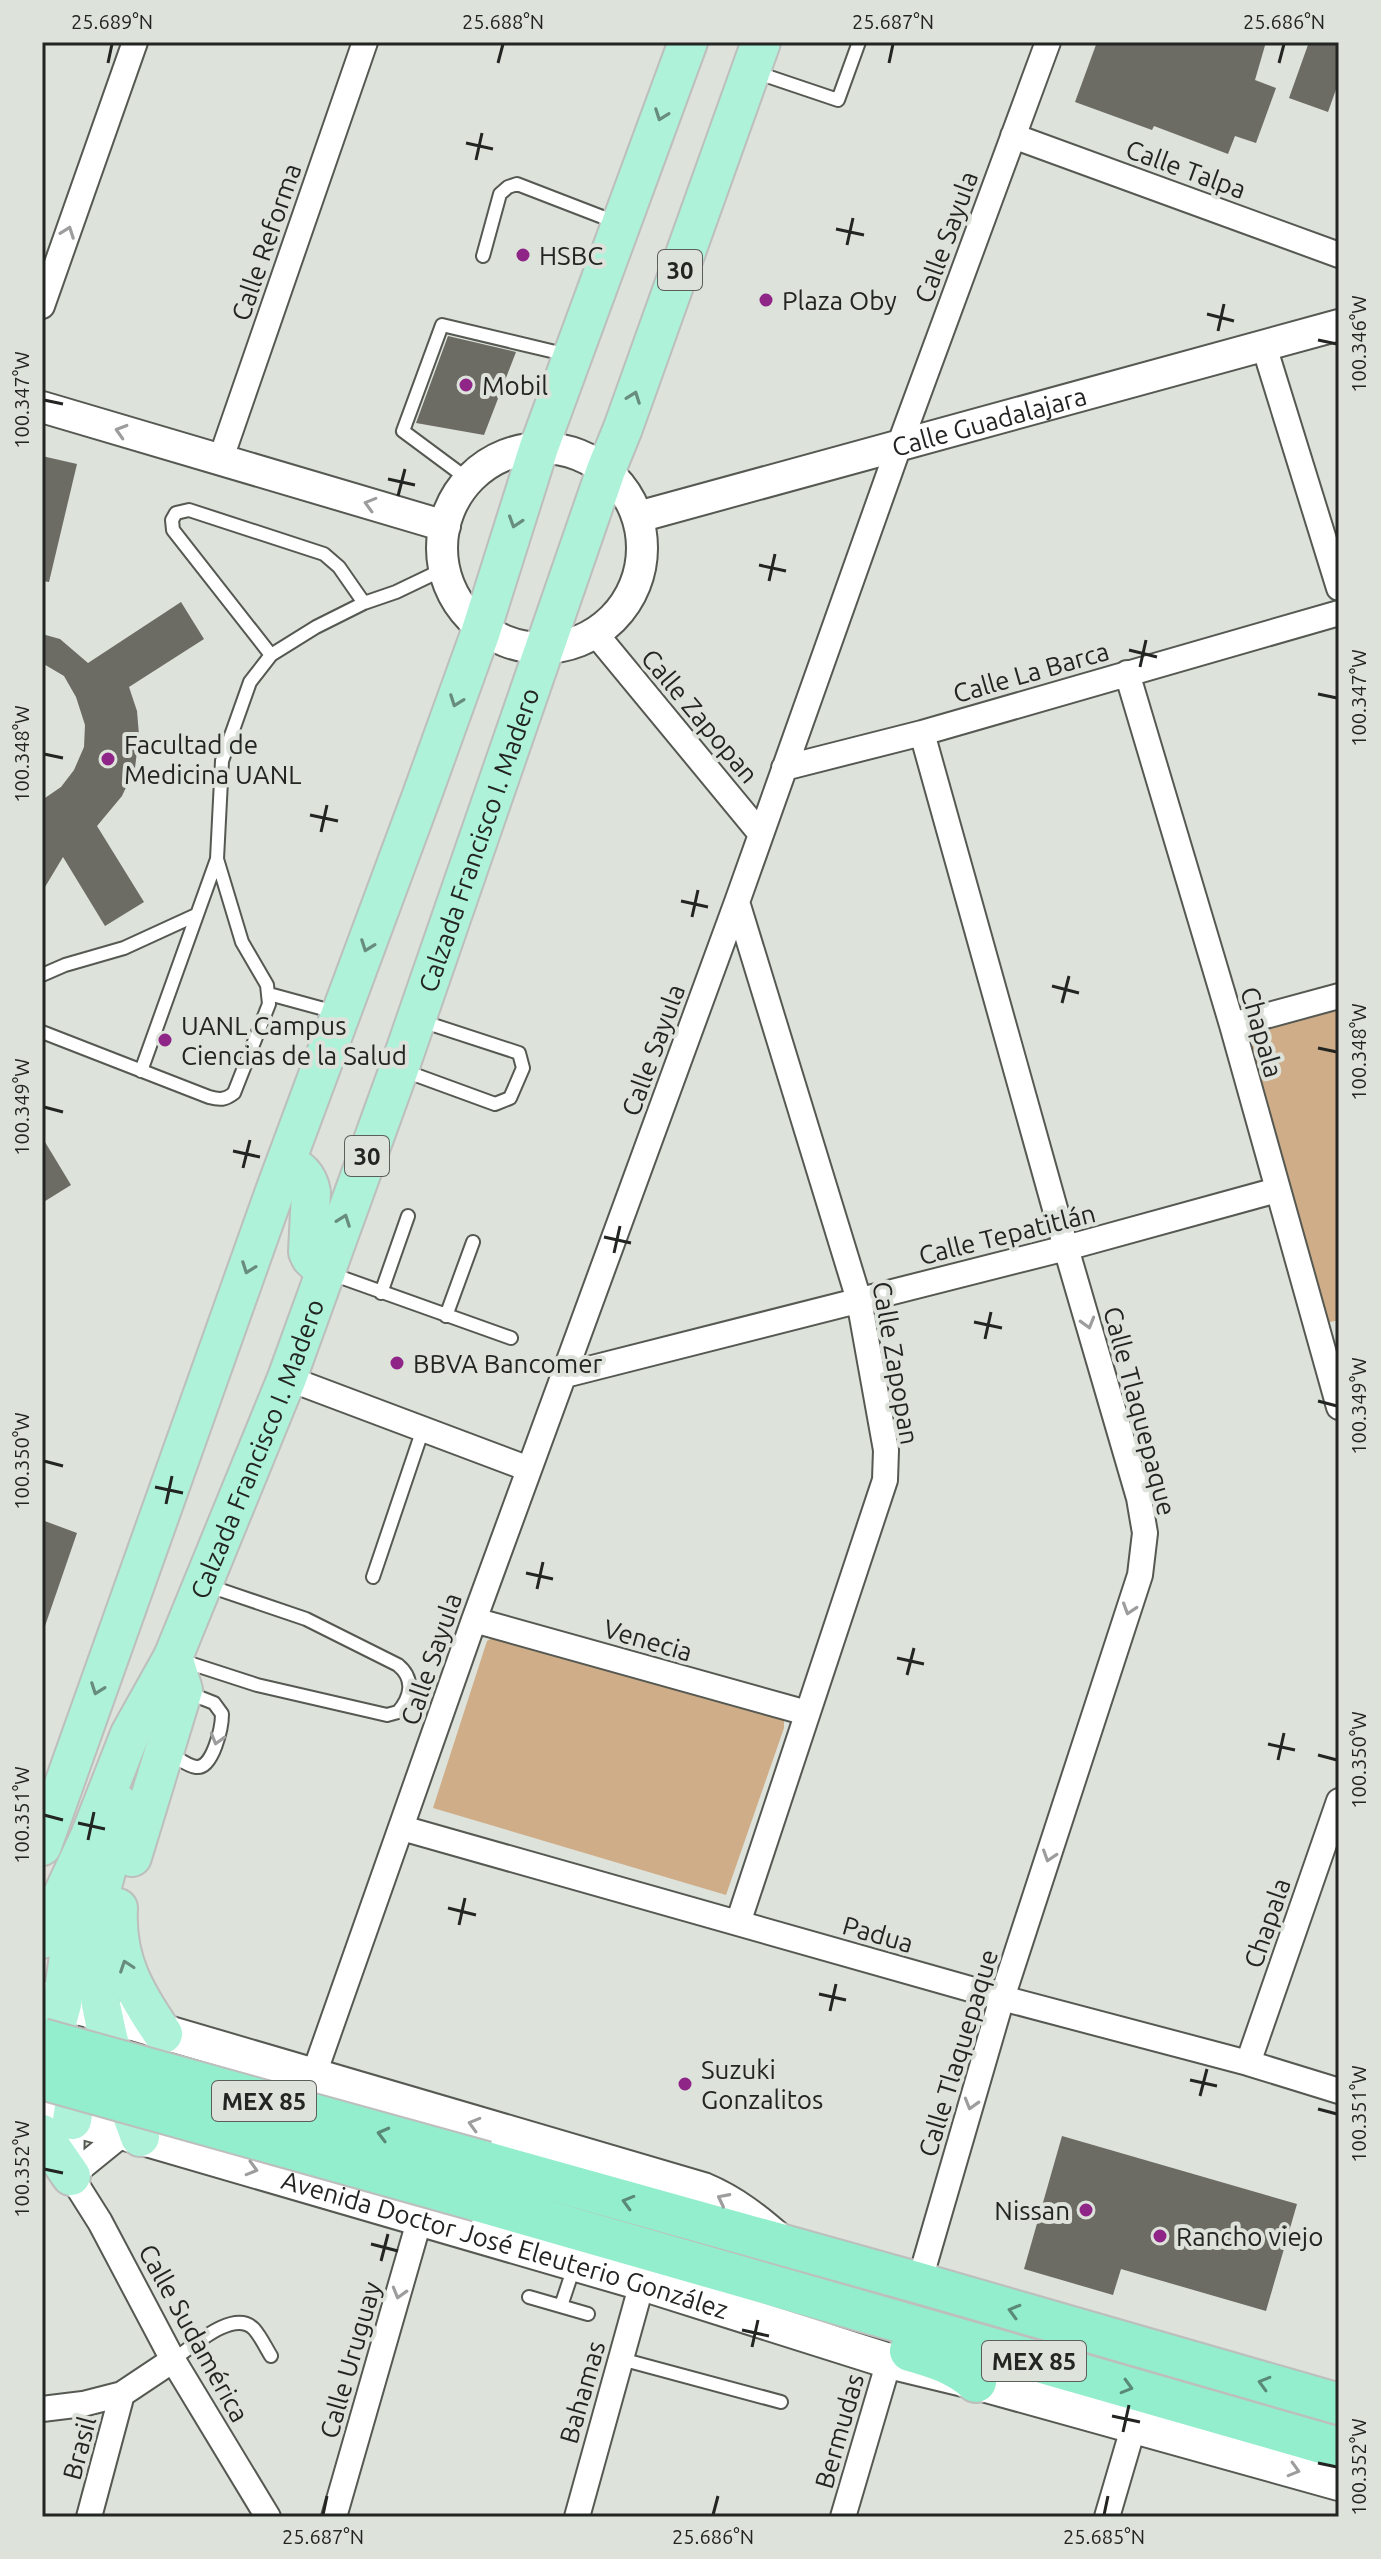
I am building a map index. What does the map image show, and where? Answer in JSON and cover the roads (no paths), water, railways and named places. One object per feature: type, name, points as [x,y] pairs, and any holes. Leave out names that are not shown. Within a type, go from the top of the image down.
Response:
[{"type":"highway","name":"MEX 85","points":[[42,2039],[919,2283],[1339,2404]]},
{"type":"highway","name":"Avenida Doctor José Eleuterio González","points":[[42,2080],[478,2201],[1339,2448]]},
{"type":"highway","points":[[729,2274],[753,2299],[780,2312],[929,2356],[963,2370],[976,2382]]},
{"type":"main road","points":[[42,1846],[51,1807],[342,1014],[481,628],[539,447],[688,42]]},
{"type":"main road","name":"Calzada Francisco I. Madero","points":[[42,1939],[90,1836],[130,1734],[178,1674],[203,1584],[287,1378],[326,1272],[606,470],[756,56]]},
{"type":"main road","points":[[286,1163],[299,1168],[309,1183],[308,1252],[326,1272]]},
{"type":"main road","points":[[57,2174],[52,2122],[99,2010],[95,1924],[125,1780],[143,1563]]},
{"type":"main road","points":[[42,2080],[99,2010],[138,1999],[116,1933],[118,1904],[165,1750],[178,1674]]},
{"type":"main road","points":[[90,1836],[73,1919],[132,2135]]},
{"type":"main road","points":[[99,2010],[218,2049],[703,2190],[736,2206],[784,2246]]},
{"type":"main road","points":[[194,2153],[181,2139],[172,2122],[170,2102],[174,2084],[184,2067],[199,2055],[218,2049]]},
{"type":"main road","name":"Avenida Doctor José Eleuterio González","points":[[52,2122],[132,2135],[642,2283],[889,2361],[976,2382],[1339,2483]]},
{"type":"street","points":[[42,306],[135,42]]},
{"type":"street","name":"Calle Reforma","points":[[220,461],[365,42]]},
{"type":"street","name":"Calle Sayula","points":[[313,2077],[474,1620],[1048,42]]},
{"type":"street","name":"Calle Talpa","points":[[1013,136],[1339,255]]},
{"type":"street","name":"Calle Guadalajara","points":[[638,517],[1339,325]]},
{"type":"street","points":[[1264,346],[1339,588]]},
{"type":"street","points":[[42,407],[445,526]]},
{"type":"street","points":[[539,447],[574,452],[606,470],[619,483],[638,517],[643,550],[637,582],[620,611],[595,633],[571,644],[544,649],[511,643],[481,628],[464,611],[451,589],[444,569],[442,548],[445,526],[454,501],[469,480],[501,457],[539,447]]},
{"type":"street","name":"Calle La Barca","points":[[784,768],[922,733],[1339,613]]},
{"type":"street","name":"Calle Zapopan","points":[[595,633],[761,834]]},
{"type":"street","name":"Chapala","points":[[1127,673],[1232,1025],[1277,1190],[1330,1336],[1339,1407]]},
{"type":"street","name":"Calle Tlaquepaque","points":[[919,2283],[1002,1998],[1140,1575],[1145,1533],[1139,1498],[922,733]]},
{"type":"street","name":"Calle Zapopan","points":[[737,902],[859,1300],[886,1450],[885,1480],[738,1923]]},
{"type":"street","points":[[1232,1025],[1339,996]]},
{"type":"street","name":"Calle Tepatitlán","points":[[565,1375],[1066,1248],[1277,1190]]},
{"type":"street","points":[[287,1378],[529,1469]]},
{"type":"street","name":"Venecia","points":[[474,1620],[807,1713]]},
{"type":"street","name":"Chapala","points":[[1248,2063],[1339,1801]]},
{"type":"street","name":"Padua","points":[[402,1828],[1339,2091]]},
{"type":"street","points":[[57,2174],[132,2135]]},
{"type":"street","name":"Calle Sudamérica","points":[[57,2174],[100,2222],[173,2360],[268,2517]]},
{"type":"street","name":"Calle Uruguay","points":[[334,2517],[420,2218]]},
{"type":"street","name":"Bahamas","points":[[577,2517],[642,2283]]},
{"type":"street","points":[[42,2409],[83,2404],[122,2394],[173,2360]]},
{"type":"street","name":"Bermudas","points":[[843,2517],[889,2361]]},
{"type":"street","name":"Brasil","points":[[89,2517],[122,2394]]},
{"type":"street","points":[[1107,2517],[1134,2425]]},
{"type":"lane","points":[[756,56],[838,100],[859,42]]},
{"type":"lane","points":[[483,256],[500,194],[517,184],[621,224]]},
{"type":"lane","points":[[469,480],[403,431],[442,325],[573,356]]},
{"type":"lane","points":[[271,655],[173,530],[172,520],[176,513],[189,510],[324,554],[339,567],[364,603]]},
{"type":"lane","points":[[141,1071],[217,859],[222,761],[250,682],[271,655],[316,627],[444,569]]},
{"type":"lane","points":[[42,1032],[209,1097],[226,1099],[234,1093],[266,1015],[269,994],[242,942],[217,859]]},
{"type":"lane","points":[[42,975],[124,948],[196,915]]},
{"type":"lane","points":[[269,994],[342,1014]]},
{"type":"lane","points":[[399,1069],[495,1104],[510,1098],[523,1068],[519,1053],[416,1020]]},
{"type":"lane","points":[[381,1293],[408,1216]]},
{"type":"lane","points":[[446,1316],[473,1242]]},
{"type":"lane","points":[[326,1272],[511,1338]]},
{"type":"lane","points":[[373,1577],[423,1429]]},
{"type":"lane","points":[[178,1674],[257,1685],[387,1715],[398,1712],[405,1704],[410,1682],[398,1665],[306,1619],[203,1584]]},
{"type":"lane","points":[[561,2306],[575,2264]]},
{"type":"lane","points":[[529,2297],[588,2314]]},
{"type":"lane","points":[[173,2360],[229,2322],[241,2322],[253,2328],[271,2356]]},
{"type":"lane","points":[[621,2359],[781,2402]]},
{"type":"place","name":"HSBC","points":[[523,255]]},
{"type":"place","name":"Plaza Oby","points":[[766,300]]},
{"type":"place","name":"Mobil","points":[[466,385]]},
{"type":"place","name":"Facultad de Medicina UANL","points":[[108,759]]},
{"type":"place","name":"UANL Campus Ciencias de la Salud","points":[[165,1040]]},
{"type":"place","name":"BBVA Bancomer","points":[[397,1363]]},
{"type":"place","name":"Suzuki Gonzalitos","points":[[685,2084]]},
{"type":"place","name":"Nissan","points":[[1086,2210]]},
{"type":"place","name":"Rancho viejo","points":[[1160,2236]]}]
